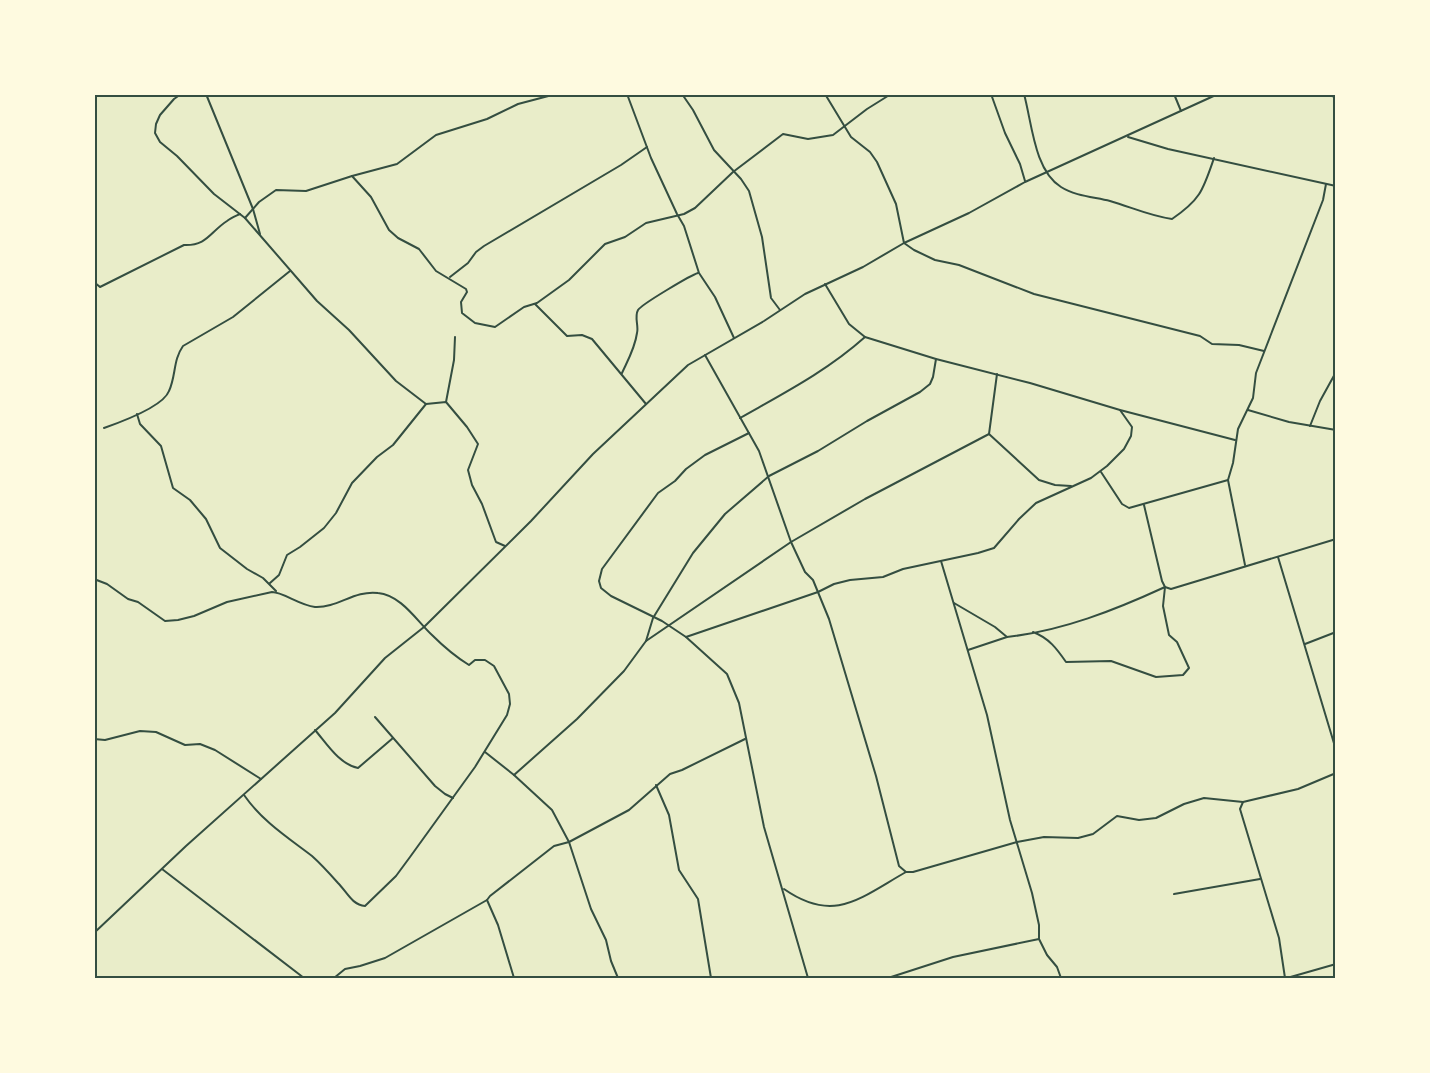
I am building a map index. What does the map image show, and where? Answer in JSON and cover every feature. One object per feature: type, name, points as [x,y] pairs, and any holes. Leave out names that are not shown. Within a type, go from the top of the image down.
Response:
[{"type":"street","points":[[182,94],[163,110],[156,124],[157,138],[214,194],[244,218],[290,271],[396,381],[426,404],[446,402]]},
{"type":"street","points":[[206,94],[253,209],[261,236]]},
{"type":"street","points":[[244,218],[276,190],[306,192],[397,164],[436,135],[487,119],[518,104],[556,94]]},
{"type":"street","points":[[627,94],[647,147],[676,214],[684,226],[699,273],[715,297],[734,338]]},
{"type":"street","points":[[682,94],[714,150],[734,171],[749,192],[762,237],[771,298],[781,310]]},
{"type":"street","points":[[825,94],[851,137],[870,152],[877,162],[896,204],[904,243],[914,250],[935,260],[959,265],[1034,294],[1200,336],[1212,344],[1239,345],[1264,351]]},
{"type":"street","points":[[352,176],[371,197],[389,230],[398,238],[419,249],[436,271],[466,289],[467,292],[461,302],[462,313],[475,323],[495,327],[517,310],[534,304],[569,280],[605,244],[626,237],[646,223],[676,214],[684,214],[694,208],[734,171],[783,134],[808,139],[832,135],[891,94]]},
{"type":"street","points":[[997,94],[991,95],[1005,133],[1020,164],[1025,182]]},
{"type":"street","points":[[1024,94],[1035,147],[1047,173],[1061,188],[1076,194],[1172,219],[1195,202],[1202,191],[1214,158]]},
{"type":"street","points":[[1174,94],[1181,111]]},
{"type":"street","points":[[94,933],[162,868],[334,713],[385,658],[424,627],[593,454],[688,365],[805,294],[863,267],[904,243],[969,213],[1025,182],[1218,94]]},
{"type":"street","points":[[1323,94],[1335,97]]},
{"type":"street","points":[[170,95],[174,99]]},
{"type":"street","points":[[1128,137],[1168,149],[1335,186]]},
{"type":"street","points":[[448,278],[468,263],[484,246],[621,165],[647,147]]},
{"type":"street","points":[[1245,565],[1228,480],[1233,463],[1235,440],[1253,398],[1256,373],[1323,200],[1326,184]]},
{"type":"street","points":[[94,289],[184,245],[195,246],[206,240],[225,222],[240,214]]},
{"type":"street","points":[[104,428],[137,414],[167,396],[178,353],[183,346],[233,317],[290,271]]},
{"type":"street","points":[[622,373],[633,351],[638,331],[636,317],[639,308],[686,278],[699,273]]},
{"type":"street","points":[[94,282],[100,287]]},
{"type":"street","points":[[825,285],[849,324],[865,337],[936,359],[1235,440]]},
{"type":"street","points":[[534,304],[567,336],[582,335],[592,339],[646,404]]},
{"type":"street","points":[[446,402],[452,373],[455,337]]},
{"type":"street","points":[[740,418],[794,390],[844,356],[865,337]]},
{"type":"street","points":[[705,355],[749,433],[769,476],[791,542],[818,592],[829,619],[876,776],[899,866],[906,872]]},
{"type":"street","points":[[646,642],[653,618],[693,553],[725,514],[769,476],[920,392],[930,384],[936,359]]},
{"type":"street","points":[[1310,426],[1335,372]]},
{"type":"street","points":[[989,434],[997,374]]},
{"type":"street","points":[[446,402],[478,441],[468,468],[470,480],[496,542],[505,546]]},
{"type":"street","points":[[270,583],[279,574],[287,555],[300,548],[324,528],[336,513],[352,483],[377,457],[393,445],[426,404]]},
{"type":"street","points":[[686,637],[818,592],[834,584],[883,577],[903,569],[994,548],[1035,503],[1101,472],[1124,449],[1131,436],[1132,427],[1120,410]]},
{"type":"street","points":[[1247,410],[1335,430]]},
{"type":"street","points":[[137,414],[140,424],[161,446],[173,488],[190,500],[206,519],[220,548],[247,569],[298,603],[318,607],[335,604],[363,593],[382,593],[404,605],[440,643],[469,665],[475,660],[485,660],[494,666],[509,694],[510,704],[507,714],[485,752],[396,876],[365,906],[353,902],[347,892],[313,857],[290,842],[255,812],[243,795]]},
{"type":"street","points":[[749,433],[705,455],[658,493],[602,569],[599,581],[601,588],[611,596],[668,625],[686,637],[728,674],[739,703],[764,827],[808,978]]},
{"type":"street","points":[[989,434],[1039,480],[1055,485],[1074,486]]},
{"type":"street","points":[[514,775],[577,719],[624,671],[646,642],[668,625],[791,542],[989,434]]},
{"type":"street","points":[[1101,472],[1122,504],[1129,508],[1228,480]]},
{"type":"street","points":[[1033,632],[1044,636],[1054,645],[1066,662],[1111,661],[1156,677],[1169,678],[1183,675],[1189,668],[1177,642],[1169,635],[1163,606],[1165,587],[1144,505]]},
{"type":"street","points":[[968,650],[1007,637],[1118,609],[1165,587],[1171,589],[1245,565],[1302,551],[1335,539]]},
{"type":"street","points":[[1277,556],[1335,750]]},
{"type":"street","points":[[941,561],[987,715],[1010,820],[1032,893],[1040,939],[1061,978]]},
{"type":"street","points":[[94,579],[107,584],[128,599],[138,602],[165,621],[194,616],[227,602],[277,591]]},
{"type":"street","points":[[954,603],[995,627],[1007,637]]},
{"type":"street","points":[[1304,644],[1335,632]]},
{"type":"street","points":[[375,717],[435,786],[453,798]]},
{"type":"street","points":[[315,730],[342,760],[358,768],[393,738]]},
{"type":"street","points":[[94,739],[105,740],[140,732],[156,732],[185,745],[200,744],[215,750],[261,779]]},
{"type":"street","points":[[334,978],[345,969],[385,958],[487,900],[554,846],[569,842],[629,810],[670,774],[746,739]]},
{"type":"street","points":[[485,752],[552,810],[569,842],[591,909],[606,940],[618,978]]},
{"type":"street","points":[[783,889],[799,900],[830,907],[868,896],[880,886],[906,872],[913,872],[1017,842],[1044,837],[1078,838],[1093,834],[1117,816],[1138,820],[1156,818],[1184,804],[1204,798],[1243,801],[1299,789],[1335,773]]},
{"type":"street","points":[[656,785],[669,815],[679,870],[698,898],[711,978]]},
{"type":"street","points":[[1243,801],[1240,809],[1241,817],[1279,938],[1286,978],[1335,964]]},
{"type":"street","points":[[162,868],[304,978]]},
{"type":"street","points":[[1174,894],[1260,879]]},
{"type":"street","points":[[487,900],[498,925],[514,978]]},
{"type":"street","points":[[888,978],[953,957],[1040,939]]}]
